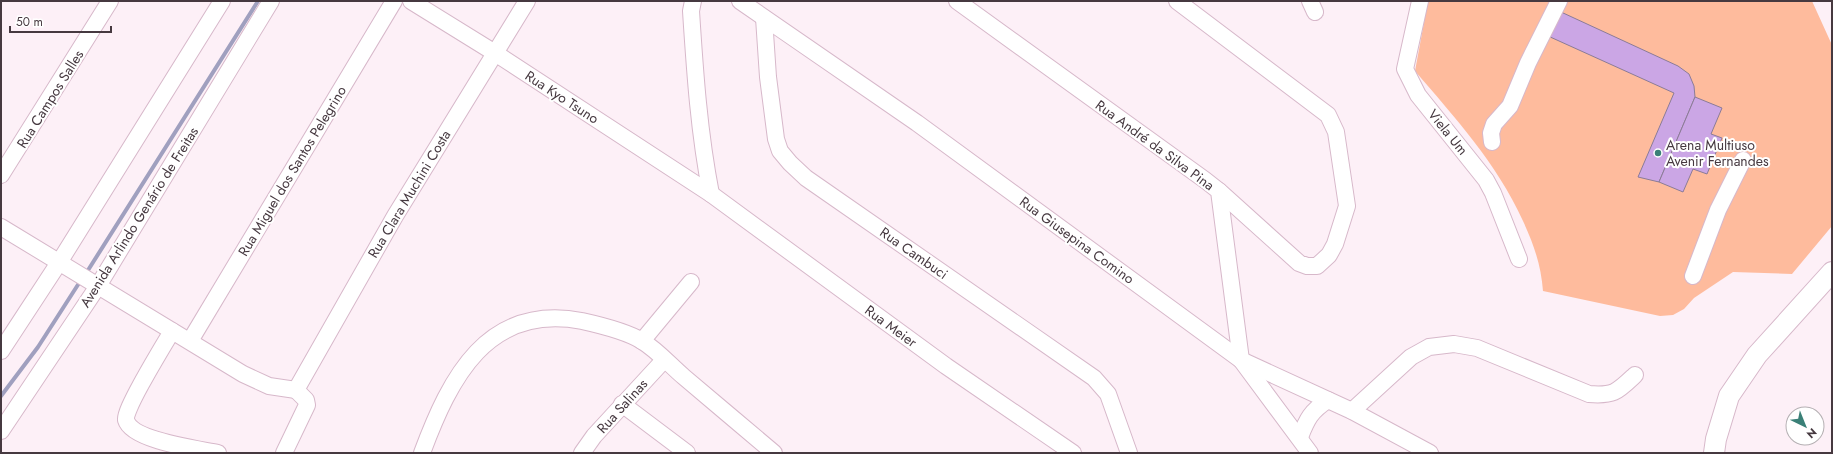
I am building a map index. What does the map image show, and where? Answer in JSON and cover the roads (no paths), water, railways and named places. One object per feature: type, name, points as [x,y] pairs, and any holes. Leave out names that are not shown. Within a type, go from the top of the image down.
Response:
[{"type":"main road","points":[[1714,453],[1716,439],[1729,396],[1757,355],[1832,272]]},
{"type":"street","name":"Rua Campos Salles","points":[[1,175],[110,1]]},
{"type":"street","points":[[1,351],[60,261],[222,1]]},
{"type":"street","name":"Avenida Arlindo Genário de Freitas","points":[[1,431],[96,285],[271,1]]},
{"type":"street","name":"Rua Miguel dos Santos Pelegrino","points":[[190,341],[394,1]]},
{"type":"street","name":"Rua Kyo Tsuno","points":[[411,1],[495,53],[712,194]]},
{"type":"street","name":"Rua Clara Muchini Costa","points":[[296,390],[395,216],[527,1]]},
{"type":"street","points":[[693,1],[691,11],[697,101],[705,161],[712,194]]},
{"type":"street","name":"Rua Giusepina Comino","points":[[740,1],[917,123],[1241,360],[1352,410],[1430,453]]},
{"type":"street","name":"Rua André da Silva Pina","points":[[957,1],[1206,180],[1219,191],[1241,360]]},
{"type":"street","points":[[1177,1],[1328,115],[1336,132],[1347,206],[1335,244],[1329,255],[1317,266],[1307,266],[1299,263],[1219,191]]},
{"type":"street","name":"Viela Um","points":[[1420,1],[1405,69],[1418,95],[1486,180],[1493,193],[1519,259]]},
{"type":"street","points":[[1492,142],[1491,133],[1494,124],[1510,106],[1528,63],[1559,1]]},
{"type":"street","name":"Rua Cambuci","points":[[764,18],[768,77],[776,140],[780,151],[790,163],[806,178],[1094,378],[1108,394],[1129,453]]},
{"type":"street","points":[[1693,276],[1718,210],[1743,160]]},
{"type":"street","points":[[1718,210],[1724,182]]},
{"type":"street","name":"Rua Meier","points":[[712,194],[946,366],[1073,453]]},
{"type":"street","points":[[1,227],[60,261],[96,285],[256,380],[269,386],[296,390],[306,400],[307,406],[284,453]]},
{"type":"street","points":[[642,341],[691,282]]},
{"type":"street","points":[[422,453],[435,418],[454,381],[474,354],[498,335],[530,321],[565,318],[601,325],[642,341],[774,453]]},
{"type":"street","points":[[172,331],[126,415],[126,420],[131,427],[148,437],[168,443],[218,453]]},
{"type":"street","points":[[1352,410],[1411,357],[1429,347],[1454,344],[1477,348],[1589,394],[1607,396],[1620,389],[1634,375]]},
{"type":"street","name":"Rua Salinas","points":[[582,453],[594,436],[622,404],[664,360]]},
{"type":"street","points":[[1241,360],[1300,437],[1310,453]]},
{"type":"street","points":[[1300,437],[1314,409],[1328,400]]},
{"type":"street","points":[[622,404],[687,453]]},
{"type":"waterway","points":[[85,275],[258,1]]},
{"type":"waterway","points":[[1,396],[38,347],[81,280]]},
{"type":"place","name":"Arena Multiuso Avenir Fernandes","points":[[1658,153]]}]
